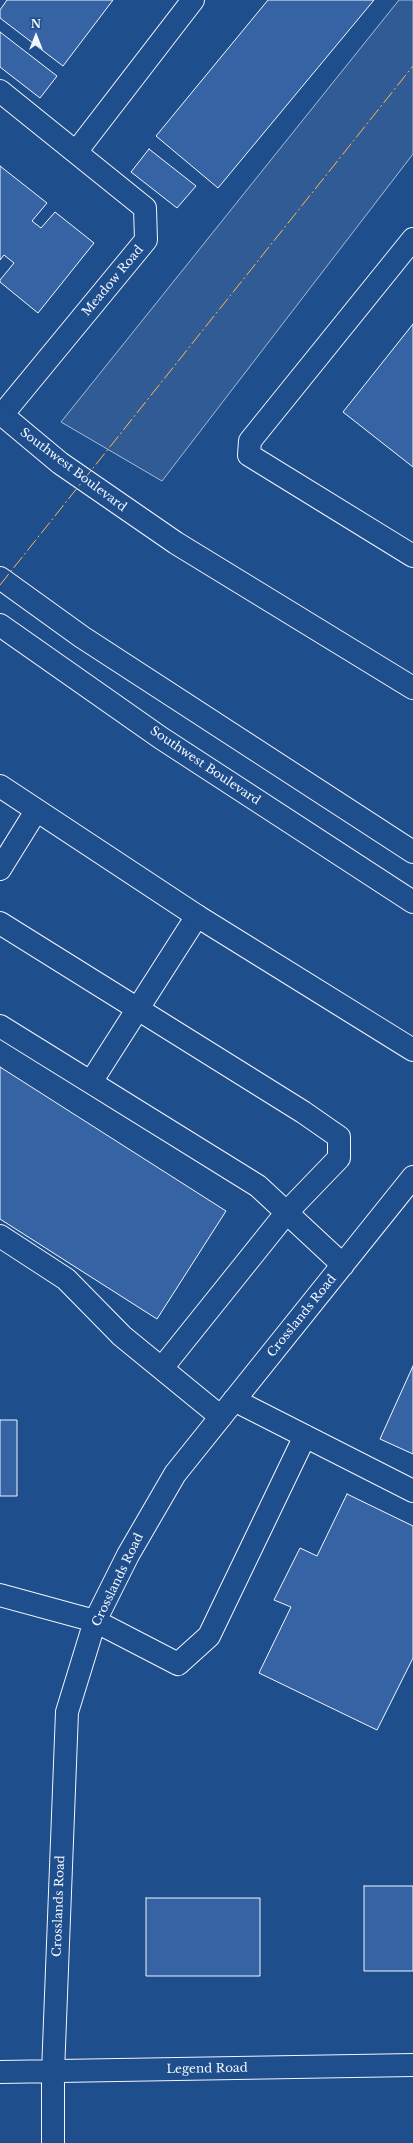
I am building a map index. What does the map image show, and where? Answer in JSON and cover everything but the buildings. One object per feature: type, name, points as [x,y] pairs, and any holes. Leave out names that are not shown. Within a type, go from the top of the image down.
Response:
[{"type":"main road","points":[[76,152],[193,0]]},
{"type":"main road","name":"Meadow Road","points":[[0,91],[145,208],[146,240],[1,414]]},
{"type":"main road","points":[[413,239],[250,441],[249,455],[413,556]]},
{"type":"main road","name":"Southwest Boulevard","points":[[1,414],[60,462],[176,543],[413,688]]},
{"type":"main road","points":[[0,578],[89,641],[413,852]]},
{"type":"main road","name":"Southwest Boulevard","points":[[0,625],[168,742],[413,902]]},
{"type":"main road","points":[[0,786],[196,916],[413,1050]]},
{"type":"main road","points":[[0,869],[36,810]]},
{"type":"main road","points":[[91,1082],[196,916]]},
{"type":"main road","points":[[0,923],[303,1112],[339,1137],[339,1158],[287,1212],[162,1368]]},
{"type":"main road","points":[[0,1026],[258,1186],[343,1264]]},
{"type":"main road","name":"Crosslands Road","points":[[53,2143],[53,2072],[67,1712],[95,1622],[128,1555],[175,1474],[413,1177]]},
{"type":"main road","points":[[0,1236],[66,1279],[122,1336],[221,1417]]},
{"type":"main road","points":[[234,1400],[413,1491]]},
{"type":"main road","points":[[0,1595],[95,1622],[178,1664],[209,1636],[305,1436]]},
{"type":"main road","name":"Legend Road","points":[[0,2072],[413,2065]]},
{"type":"shaded area","points":[[399,0],[413,0],[413,154],[162,481],[61,422]]},
{"type":"power","points":[[0,585],[413,66]]}]
